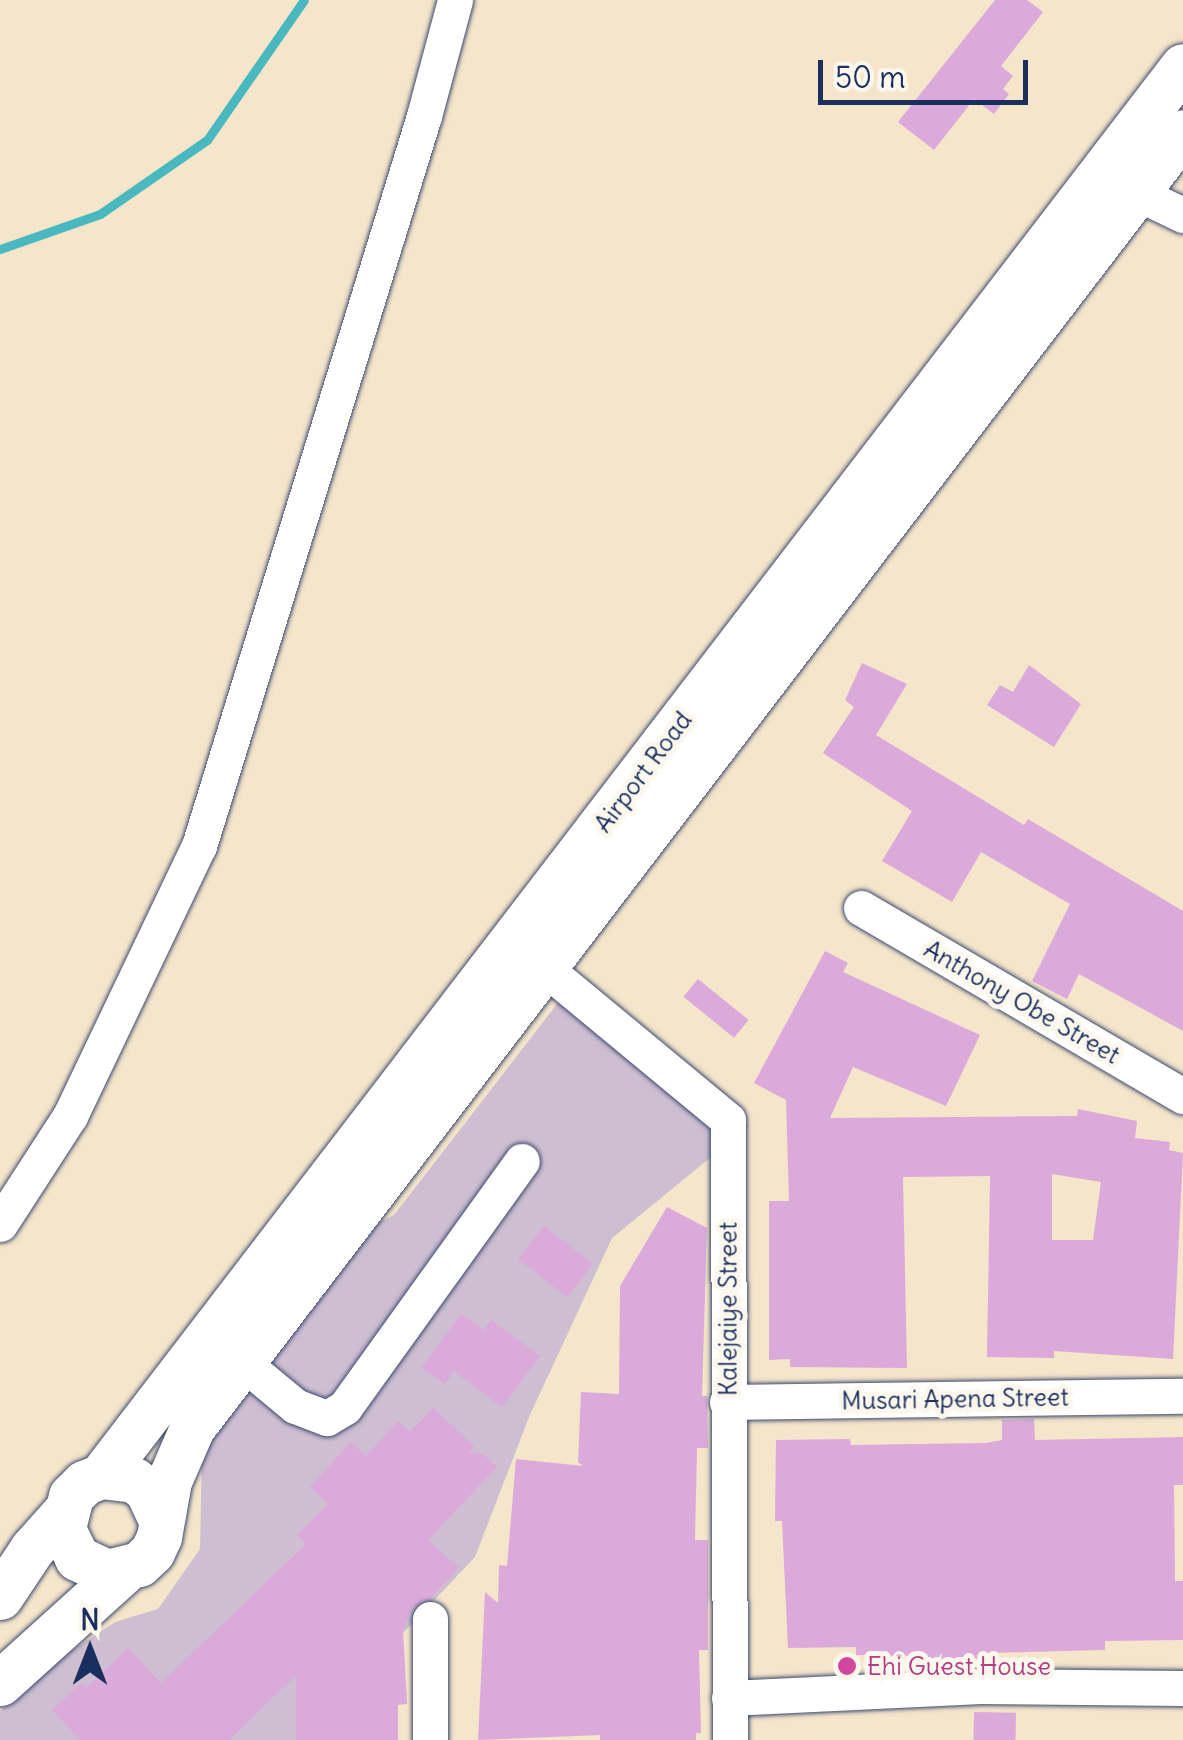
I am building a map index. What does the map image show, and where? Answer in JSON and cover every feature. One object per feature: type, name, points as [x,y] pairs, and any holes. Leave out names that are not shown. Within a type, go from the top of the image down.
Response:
[{"type":"main road","name":"Airport Road","points":[[101,1476],[1183,66]]},
{"type":"main road","name":"Airport Road","points":[[161,1520],[169,1482],[192,1428],[1183,132]]},
{"type":"main road","points":[[0,1597],[32,1548],[64,1513],[84,1483],[118,1475],[148,1490],[161,1520],[152,1552],[124,1571],[0,1683]]},
{"type":"main road","points":[[64,1513],[63,1529],[78,1558],[91,1568],[124,1571]]},
{"type":"street","points":[[0,1224],[70,1116],[199,846],[424,116],[455,0]]},
{"type":"street","points":[[1137,193],[1183,215]]},
{"type":"street","name":"Anthony Obe Street","points":[[861,908],[1183,1096]]},
{"type":"street","name":"Kalejaiye Street","points":[[542,966],[728,1120],[730,1740]]},
{"type":"street","points":[[242,1362],[295,1406],[327,1418],[346,1407],[522,1161]]},
{"type":"street","name":"Musari Apena Street","points":[[728,1402],[1183,1396]]},
{"type":"street","points":[[430,1619],[430,1740]]},
{"type":"street","points":[[729,1698],[980,1686],[1183,1688]]},
{"type":"shaded area","points":[[564,995],[749,1126],[612,1238],[529,1417],[475,1557],[302,1740],[0,1740],[0,1712],[23,1683],[115,1622],[158,1609],[200,1549],[202,1447],[369,1227],[394,1215]]},
{"type":"building","points":[[995,0],[1027,0],[1043,12],[1001,66],[1013,76],[1003,89],[1009,94],[994,114],[974,99],[934,150],[898,122]]},
{"type":"building","points":[[862,663],[907,684],[876,735],[1024,825],[1028,819],[1183,911],[1183,1031],[1079,974],[1067,999],[1032,981],[1070,904],[981,852],[952,902],[882,861],[912,811],[823,753],[854,707],[845,700]]},
{"type":"building","points":[[1029,665],[1081,704],[1054,747],[987,705],[1000,685],[1013,692]]},
{"type":"building","points":[[825,951],[848,963],[843,972],[980,1035],[946,1106],[853,1067],[830,1118],[1077,1116],[1078,1109],[1137,1121],[1135,1138],[1170,1142],[1169,1150],[1183,1153],[1173,1359],[1054,1351],[1054,1358],[987,1357],[990,1176],[903,1177],[907,1368],[790,1367],[790,1359],[769,1360],[769,1201],[789,1201],[786,1100],[754,1083]],"holes":[[[1052,1174],[1101,1182],[1093,1240],[1052,1240]]]},
{"type":"building","points":[[698,979],[749,1020],[734,1038],[684,997]]},
{"type":"building","points":[[667,1207],[707,1228],[702,1396],[707,1396],[708,1448],[697,1448],[695,1540],[708,1540],[708,1650],[699,1650],[701,1733],[696,1733],[696,1740],[600,1740],[600,1735],[478,1740],[485,1592],[498,1603],[499,1565],[507,1566],[516,1459],[583,1466],[578,1462],[581,1392],[619,1394],[620,1286]]},
{"type":"building","points":[[544,1226],[593,1264],[567,1297],[518,1259]]},
{"type":"building","points":[[461,1314],[484,1330],[491,1320],[540,1356],[502,1407],[454,1371],[445,1384],[421,1368]]},
{"type":"building","points":[[433,1408],[474,1446],[469,1453],[483,1454],[497,1467],[428,1540],[459,1568],[431,1598],[412,1608],[403,1629],[407,1704],[398,1705],[398,1740],[296,1740],[296,1675],[229,1740],[81,1740],[52,1710],[81,1683],[86,1688],[128,1648],[161,1683],[306,1544],[297,1535],[328,1504],[310,1487],[351,1442],[366,1456],[398,1421],[410,1432]]},
{"type":"building","points":[[1034,1419],[1035,1440],[1183,1437],[1183,1485],[1174,1485],[1175,1581],[1183,1581],[1183,1640],[1105,1641],[1105,1650],[984,1653],[985,1661],[921,1663],[921,1656],[856,1655],[856,1647],[788,1648],[782,1521],[775,1521],[776,1440],[850,1439],[851,1445],[986,1443],[1002,1440],[1002,1420]]},
{"type":"building","points":[[974,1712],[1016,1713],[1016,1740],[974,1740]]},
{"type":"waterway","points":[[0,249],[100,214],[207,140],[304,0]]},
{"type":"place","name":"Ehi Guest House","points":[[847,1666]]}]
